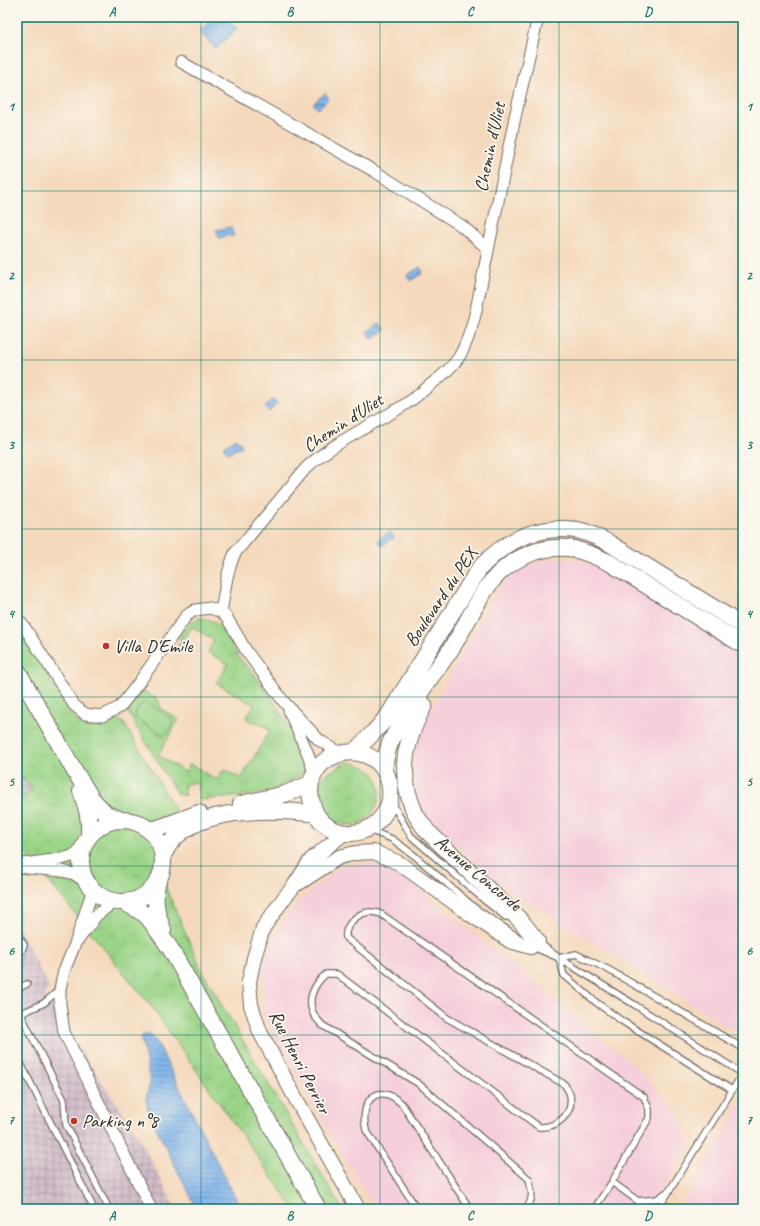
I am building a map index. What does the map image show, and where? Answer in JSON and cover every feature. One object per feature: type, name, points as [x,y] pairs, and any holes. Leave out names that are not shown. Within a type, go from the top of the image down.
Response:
[{"type":"main road","name":"Boulevard du PEX","points":[[347,753],[374,732],[388,716],[479,569],[499,549],[514,540],[530,534],[562,530],[578,530],[594,535],[743,626]]},
{"type":"main road","name":"Boulevard du PEX","points":[[384,770],[385,758],[392,740],[424,686],[449,652],[484,591],[497,575],[508,565],[529,553],[556,548],[568,548],[583,551],[610,563],[743,645]]},
{"type":"main road","points":[[449,652],[413,727],[407,749],[404,772],[406,789],[415,814],[427,831],[521,921],[534,944]]},
{"type":"main road","points":[[17,670],[92,799],[106,814],[119,820]]},
{"type":"main road","points":[[149,829],[156,828],[204,811],[285,794],[312,778],[325,760],[347,753],[371,758],[384,770],[389,784],[390,799],[387,808],[376,824],[367,829],[352,833],[344,833],[328,826],[316,814],[311,805],[309,794],[312,778]]},
{"type":"main road","points":[[74,770],[89,814],[90,822],[81,860],[83,872],[91,886],[101,896],[119,901],[135,908],[147,916],[170,948],[318,1209]]},
{"type":"main road","points":[[163,855],[168,845],[176,836],[192,825],[204,820],[224,815],[261,810],[316,814]]},
{"type":"main road","points":[[86,843],[97,828],[108,822],[119,820],[130,820],[140,823],[149,829],[156,837],[163,855],[161,874],[156,883],[150,891],[142,897],[132,900],[119,901]]},
{"type":"main road","points":[[156,883],[156,912],[170,948]]},
{"type":"street","name":"Chemin d'Uliet","points":[[221,612],[225,582],[229,566],[235,553],[306,468],[319,456],[337,444],[403,406],[449,370],[458,358],[471,332],[487,248],[538,17]]},
{"type":"street","points":[[181,62],[374,171],[462,226],[487,248]]},
{"type":"street","points":[[17,618],[25,628],[74,705],[85,714],[102,716],[120,707],[140,682],[186,616],[195,610],[210,608],[221,612],[227,618],[247,652],[284,702],[319,740],[347,753]]},
{"type":"street","points":[[284,702],[308,754],[312,778]]},
{"type":"street","name":"Rue Henri Perrier","points":[[344,833],[311,860],[263,928],[249,982],[251,1005],[263,1039],[358,1209]]},
{"type":"street","points":[[17,866],[61,860],[72,856],[86,843]]},
{"type":"street","points":[[294,886],[339,857],[356,853],[374,852],[399,862],[510,941],[534,944]]},
{"type":"street","points":[[17,866],[62,871],[74,874],[91,886],[74,944],[64,971],[60,989],[60,1004],[64,1032],[150,1209]]},
{"type":"street","points":[[74,944],[96,916],[119,901]]},
{"type":"lane","name":"Avenue Concorde","points":[[390,799],[411,836],[534,944]]},
{"type":"lane","name":"Avenue Concorde","points":[[367,829],[392,839],[415,856],[476,908],[743,1073]]},
{"type":"lane","points":[[526,1209],[530,1203],[533,1193],[529,1179],[419,1084],[322,1026],[314,1015],[311,1006],[312,992],[318,981],[326,974],[336,974],[539,1127],[547,1127],[558,1124],[565,1116],[570,1104],[570,1094],[564,1084],[447,1018],[346,938],[345,933],[348,925],[358,916],[370,912],[381,914],[644,1097],[649,1109],[649,1118],[612,1182],[594,1209]]},
{"type":"lane","points":[[17,934],[24,945],[22,950],[17,953]]},
{"type":"lane","points":[[732,1090],[622,1021],[598,1003],[564,975],[559,958],[576,954],[632,983],[743,1048]]},
{"type":"lane","points":[[17,989],[27,984]]},
{"type":"lane","points":[[20,1014],[44,1003],[60,989]]},
{"type":"lane","points":[[17,1007],[64,1100],[66,1125],[109,1209]]},
{"type":"lane","points":[[17,1056],[94,1209]]},
{"type":"lane","points":[[658,1209],[743,1073]]},
{"type":"lane","points":[[417,1209],[366,1130],[363,1119],[366,1105],[371,1098],[381,1094],[395,1097],[402,1104],[470,1209]]},
{"type":"lane","points":[[612,1182],[638,1201],[643,1209]]},
{"type":"lane","points":[[638,1201],[657,1199],[670,1190]]},
{"type":"shaded area","points":[[558,558],[579,560],[608,573],[711,635],[743,658],[743,1036],[498,883],[430,821],[418,797],[412,765],[414,745],[422,725],[494,596],[504,582],[519,569],[534,562]]},
{"type":"shaded area","points":[[17,772],[33,789],[17,802]]},
{"type":"shaded area","points":[[17,843],[23,850],[19,928],[49,987],[44,996],[136,1132],[176,1209],[17,1209]]},
{"type":"shaded area","points":[[377,863],[399,872],[633,1064],[679,1113],[690,1146],[649,1209],[375,1209],[309,1098],[262,1013],[264,964],[276,931],[300,899],[342,865]]},
{"type":"shaded area","points":[[743,1100],[743,1209],[679,1209]]},
{"type":"green space","points":[[200,618],[207,619],[217,624],[224,631],[240,659],[251,670],[285,719],[301,749],[305,761],[305,770],[300,775],[277,788],[249,795],[200,800],[197,782],[185,784],[184,796],[177,794],[127,711],[142,690],[158,700],[161,708],[179,720],[158,755],[185,772],[190,764],[217,780],[224,769],[241,779],[270,730],[255,721],[253,723],[246,718],[254,705],[216,683],[228,664],[208,652],[214,640],[192,627],[178,651],[176,649],[182,639],[178,637],[190,622]]},
{"type":"green space","points":[[17,624],[72,716],[86,729],[117,719],[123,722],[188,833],[176,846],[164,883],[202,971],[342,1209],[294,1209],[151,1006],[17,843],[17,802],[33,789],[17,772]]},
{"type":"green space","points":[[145,702],[172,718],[170,728],[163,735],[135,718],[138,708]]},
{"type":"green space","points":[[347,762],[366,768],[376,778],[380,790],[377,804],[370,815],[360,823],[347,825],[328,816],[321,806],[318,790],[324,777]]},
{"type":"water","points":[[215,17],[225,17],[237,29],[216,49],[199,31]]},
{"type":"water","points":[[325,93],[329,98],[318,109],[313,104]]},
{"type":"water","points":[[231,227],[234,236],[230,237],[229,235],[219,238],[216,230]]},
{"type":"water","points":[[420,267],[423,273],[410,281],[407,275]]},
{"type":"water","points":[[380,323],[385,330],[372,339],[367,332]]},
{"type":"water","points":[[273,399],[278,403],[269,412],[265,407]]},
{"type":"water","points":[[236,438],[241,444],[241,447],[228,453],[223,447]]},
{"type":"water","points":[[390,532],[394,538],[382,546],[378,540]]},
{"type":"water","points":[[146,1034],[150,1035],[159,1046],[241,1209],[197,1209],[151,1118],[148,1109],[146,1097],[150,1080],[141,1037]]},
{"type":"place","name":"Villa D'Emile","points":[[106,646]]},
{"type":"place","name":"Parking n°8","points":[[74,1121]]}]
